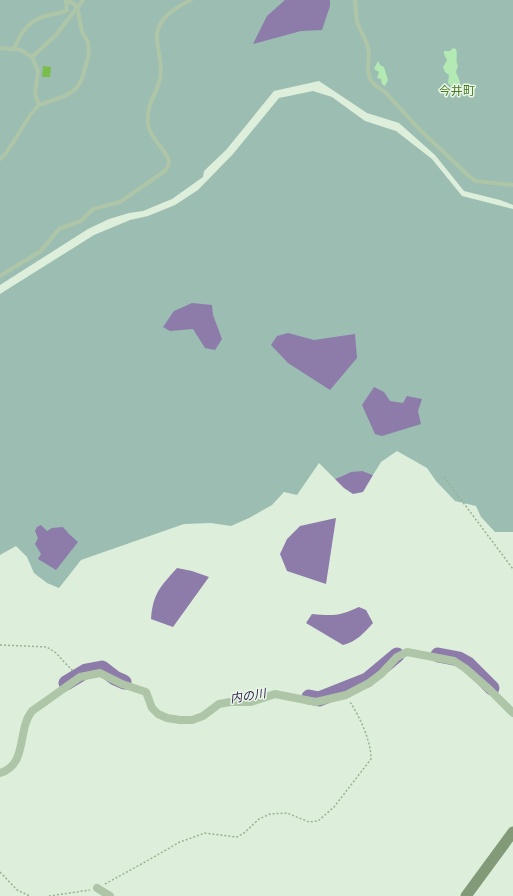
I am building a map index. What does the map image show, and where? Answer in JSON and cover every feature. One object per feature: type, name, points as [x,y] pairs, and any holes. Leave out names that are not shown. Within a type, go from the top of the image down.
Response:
[{"type":"street","points":[[0,773],[12,766],[18,757],[27,717],[32,711],[80,677],[100,672],[122,684],[146,692],[152,708],[158,714],[167,718],[192,720],[203,716],[219,704],[230,702],[251,702],[275,694],[316,702],[346,695],[369,683],[381,674],[397,656],[407,652],[454,661],[465,668],[489,689],[513,713]]},
{"type":"street","points":[[466,896],[513,832]]},
{"type":"street","points":[[98,888],[110,896]]},
{"type":"lane","points":[[66,0],[77,6]]},
{"type":"lane","points":[[14,49],[20,34],[32,22],[50,14],[62,14],[67,10],[66,0]]},
{"type":"lane","points":[[32,57],[56,35],[82,0]]},
{"type":"lane","points":[[0,276],[41,251],[59,229],[81,221],[93,209],[120,202],[165,171],[169,164],[168,157],[151,134],[148,124],[150,101],[160,78],[161,64],[157,30],[161,22],[168,15],[182,4],[191,0]]},
{"type":"lane","points":[[355,0],[357,22],[367,44],[369,53],[368,70],[370,79],[375,85],[386,93],[419,129],[471,178],[476,181],[513,185]]},
{"type":"lane","points":[[0,159],[5,155],[38,105],[65,96],[76,88],[82,79],[89,54],[88,42],[82,32],[77,6]]},
{"type":"lane","points":[[0,48],[26,52],[32,57],[38,71],[35,94],[38,105]]},
{"type":"path","points":[[444,477],[513,569]]},
{"type":"path","points":[[0,645],[47,647],[56,653],[72,670]]},
{"type":"path","points":[[49,896],[98,888],[180,842],[205,833],[237,837],[244,834],[259,819],[270,814],[287,813],[309,822],[318,821],[334,807],[371,759],[371,751],[359,714],[346,695]]},
{"type":"path","points":[[0,872],[17,890],[30,896]]},
{"type":"shaded area","points":[[0,0],[513,0],[513,205],[500,200],[464,191],[435,155],[399,123],[367,113],[319,81],[274,91],[226,150],[204,171],[203,177],[172,199],[143,211],[129,213],[109,219],[88,229],[0,285]]},
{"type":"shaded area","points":[[285,0],[330,0],[330,6],[322,30],[301,31],[253,44],[267,16]]},
{"type":"shaded area","points":[[313,91],[332,97],[365,121],[396,131],[432,159],[462,196],[513,209],[513,532],[495,532],[481,517],[476,506],[455,501],[436,481],[427,468],[397,451],[381,462],[373,475],[362,472],[354,472],[335,479],[319,463],[297,495],[284,492],[272,505],[231,526],[211,523],[184,524],[81,560],[59,588],[47,583],[34,573],[27,557],[16,546],[0,555],[0,294],[94,235],[130,220],[148,216],[175,205],[198,190],[233,154],[279,98]]},
{"type":"shaded area","points":[[192,303],[212,305],[213,315],[222,339],[215,350],[205,348],[193,329],[170,331],[163,327],[174,311]]},
{"type":"shaded area","points":[[288,333],[314,340],[355,334],[357,358],[330,390],[288,363],[271,345],[277,336]]},
{"type":"shaded area","points":[[374,387],[384,392],[390,401],[403,403],[407,396],[422,399],[418,411],[421,424],[382,436],[375,434],[362,405]]},
{"type":"shaded area","points":[[362,471],[373,475],[363,492],[353,494],[335,479],[351,472]]},
{"type":"shaded area","points":[[336,518],[326,584],[287,571],[280,554],[287,539],[300,526]]},
{"type":"shaded area","points":[[41,525],[47,531],[52,528],[63,527],[78,542],[56,570],[38,559],[41,554],[35,544],[38,538],[35,531],[37,527]]},
{"type":"shaded area","points":[[177,568],[209,577],[173,627],[151,619],[152,610],[159,590]]},
{"type":"shaded area","points":[[359,607],[366,610],[373,623],[360,637],[348,644],[343,645],[306,623],[312,614],[336,615]]},
{"type":"sand","points":[[453,48],[457,51],[458,66],[456,72],[460,82],[458,86],[451,86],[448,83],[449,75],[445,72],[443,67],[447,60],[444,51],[450,51]]},
{"type":"sand","points":[[378,61],[380,65],[384,67],[388,80],[385,86],[382,84],[381,79],[377,78],[379,72],[374,69]]},
{"type":"building","points":[[43,66],[51,67],[50,77],[42,77]]},
{"type":"waterway","name":"内の川","points":[[309,697],[319,699],[367,680],[397,655]]},
{"type":"waterway","name":"内の川","points":[[438,655],[459,659],[468,664],[492,688]]},
{"type":"waterway","name":"内の川","points":[[66,683],[86,671],[102,668],[115,678],[124,682]]},
{"type":"district","name":"今井町","points":[[457,91]]}]
